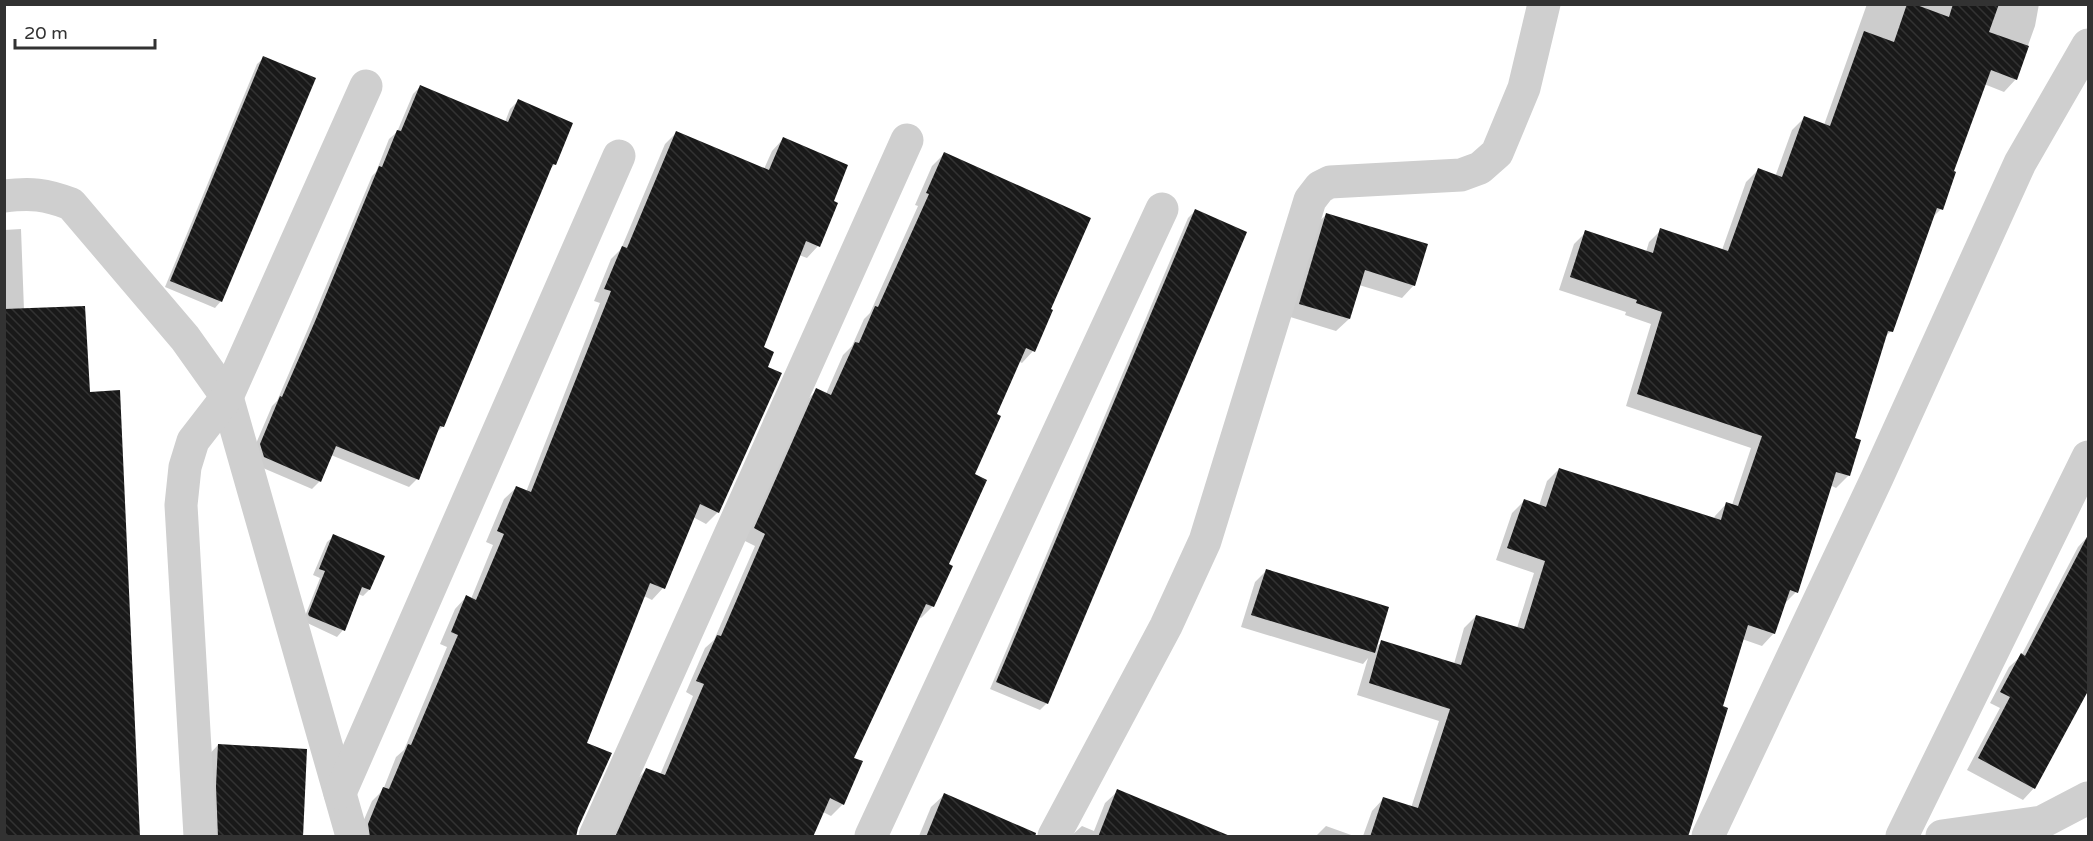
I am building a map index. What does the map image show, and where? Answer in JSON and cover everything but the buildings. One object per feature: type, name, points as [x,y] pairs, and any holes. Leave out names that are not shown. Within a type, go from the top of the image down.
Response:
[{"type":"street","points":[[1054,837],[1166,626],[1205,541],[1310,200],[1320,187],[1330,182],[1461,175],[1473,172],[1489,161],[1497,153],[1524,88],[1544,4]]},
{"type":"street","points":[[1708,837],[1877,478],[2020,163],[2088,45]]},
{"type":"street","points":[[200,837],[181,505],[185,467],[193,441],[227,397],[366,86]]},
{"type":"street","points":[[595,837],[907,140]]},
{"type":"street","points":[[340,793],[620,156]]},
{"type":"street","points":[[4,196],[28,193],[50,195],[71,204],[185,338],[227,397],[352,837]]},
{"type":"street","points":[[871,837],[1162,209]]},
{"type":"street","points":[[1902,837],[2088,458]]},
{"type":"street","points":[[1942,837],[2042,822],[2088,798]]}]
